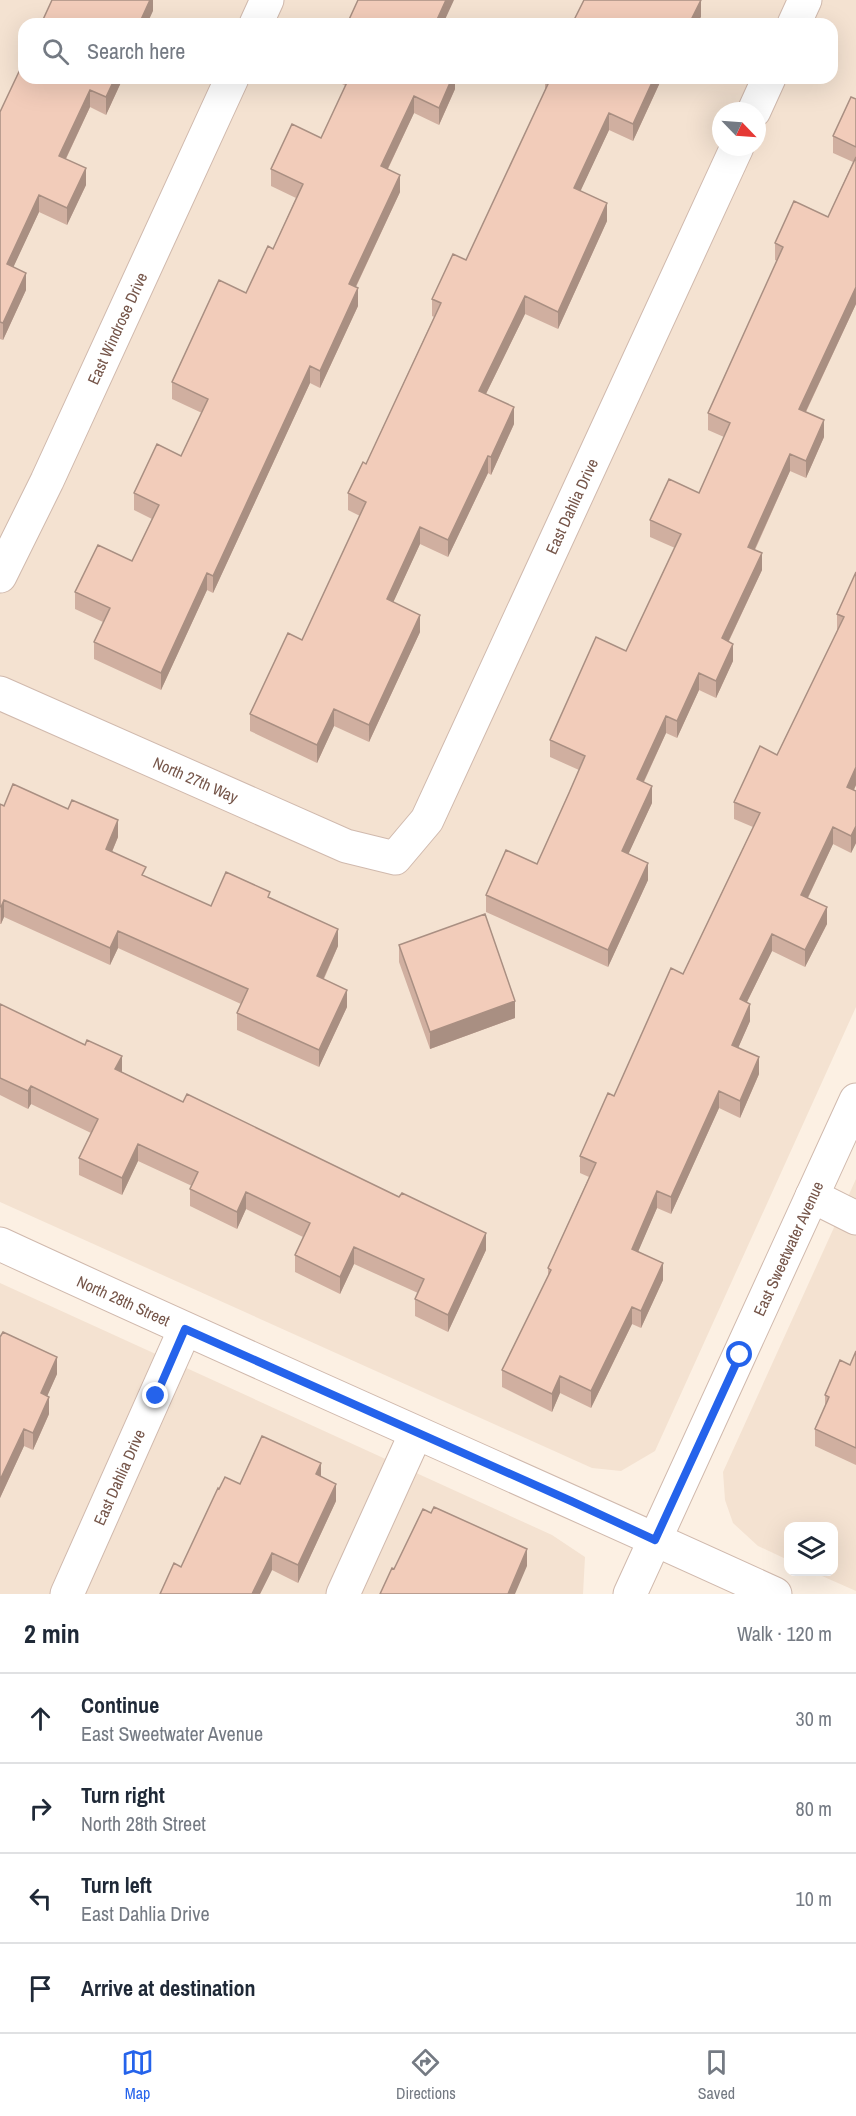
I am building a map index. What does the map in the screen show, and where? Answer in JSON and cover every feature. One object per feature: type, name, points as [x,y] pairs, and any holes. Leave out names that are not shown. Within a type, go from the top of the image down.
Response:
[{"type":"street","points":[[259,18],[267,0]]},
{"type":"street","points":[[797,18],[805,0]]},
{"type":"street","name":"East Windrose Drive","points":[[0,576],[52,470],[229,84]]},
{"type":"street","points":[[757,102],[766,84]]},
{"type":"street","name":"East Dahlia Drive","points":[[395,858],[428,820],[733,156]]},
{"type":"street","name":"North 27th Way","points":[[0,693],[346,846],[395,858]]},
{"type":"street","name":"East Sweetwater Avenue","points":[[630,1594],[856,1100]]},
{"type":"street","points":[[812,1196],[856,1218]]},
{"type":"street","name":"North 28th Street","points":[[0,1244],[775,1594]]},
{"type":"street","name":"East Dahlia Drive","points":[[67,1594],[185,1329]]},
{"type":"street","points":[[343,1594],[416,1433]]},
{"type":"shaded area","points":[[0,0],[856,0],[856,1007],[655,1451],[621,1471],[592,1468],[0,1202]]},
{"type":"shaded area","points":[[856,1179],[856,1591],[822,1576],[838,1576],[838,1522],[784,1522],[784,1558],[758,1546],[733,1523],[725,1500],[723,1472]]},
{"type":"shaded area","points":[[0,1283],[552,1535],[585,1557],[583,1594],[0,1594]]},
{"type":"building","points":[[52,0],[150,0],[142,18],[44,18]]},
{"type":"building","points":[[358,0],[446,0],[438,18],[350,18]]},
{"type":"building","points":[[584,0],[701,0],[692,18],[575,18]]},
{"type":"building","points":[[18,74],[18,84],[112,84],[106,97],[90,90],[59,156],[86,168],[67,208],[39,195],[7,264],[26,273],[3,323],[0,322],[0,112]]},
{"type":"building","points":[[346,84],[449,84],[439,108],[414,96],[381,166],[400,175],[349,284],[358,288],[320,371],[310,366],[213,576],[207,573],[161,673],[94,642],[110,608],[75,592],[98,545],[132,561],[159,505],[134,493],[157,444],[181,456],[208,399],[172,382],[219,280],[246,293],[268,246],[273,249],[303,184],[271,169],[292,124],[321,138]]},
{"type":"building","points":[[548,84],[651,84],[633,124],[609,113],[574,188],[607,203],[558,312],[525,296],[479,391],[514,407],[491,457],[488,456],[448,540],[420,527],[387,599],[420,615],[369,725],[334,709],[317,745],[250,714],[288,633],[302,640],[366,502],[348,493],[363,462],[366,464],[441,303],[432,299],[453,254],[466,260]]},
{"type":"building","points":[[851,97],[856,99],[856,147],[833,136]]},
{"type":"building","points":[[856,157],[856,287],[799,409],[824,420],[806,461],[790,454],[748,547],[762,553],[722,638],[733,644],[716,681],[699,673],[677,721],[666,716],[637,779],[652,786],[622,851],[648,863],[608,950],[486,895],[506,850],[537,864],[569,793],[585,756],[550,740],[596,637],[626,651],[681,534],[650,520],[669,479],[699,493],[730,423],[708,413],[783,247],[775,243],[794,201],[828,217]]},
{"type":"building","points":[[856,572],[856,767],[847,787],[856,791],[856,826],[851,836],[833,827],[801,895],[827,907],[805,950],[772,934],[740,999],[750,1004],[732,1045],[759,1057],[740,1101],[719,1091],[671,1197],[657,1191],[632,1249],[663,1263],[641,1311],[632,1307],[591,1391],[560,1376],[552,1394],[502,1370],[551,1270],[548,1268],[596,1163],[580,1156],[608,1093],[614,1096],[671,968],[683,974],[760,813],[734,802],[760,746],[777,755],[844,617],[837,614]]},
{"type":"building","points":[[13,784],[68,809],[72,800],[118,820],[106,849],[146,867],[142,875],[211,906],[226,872],[270,892],[268,897],[338,929],[317,976],[347,990],[319,1050],[237,1013],[248,989],[118,931],[110,948],[4,900],[1,907],[0,804],[4,806]]},
{"type":"building","points":[[485,914],[515,1001],[430,1032],[399,945]]},
{"type":"building","points":[[0,1004],[85,1045],[87,1040],[122,1056],[115,1069],[183,1102],[187,1094],[399,1197],[402,1193],[486,1233],[448,1315],[415,1299],[424,1279],[354,1247],[340,1277],[295,1255],[310,1223],[246,1192],[237,1212],[190,1189],[198,1172],[138,1144],[122,1178],[79,1158],[98,1119],[31,1086],[28,1091],[0,1078]]},
{"type":"building","points":[[3,1332],[57,1357],[41,1393],[49,1397],[33,1433],[24,1429],[0,1480],[0,1337]]},
{"type":"building","points":[[856,1351],[856,1448],[815,1429],[829,1397],[825,1395],[840,1360],[850,1365]]},
{"type":"building","points":[[262,1436],[321,1463],[316,1474],[336,1484],[298,1565],[272,1553],[252,1594],[160,1594],[174,1563],[181,1567],[225,1477],[240,1484]]},
{"type":"building","points":[[434,1507],[527,1549],[508,1594],[380,1594],[423,1509],[431,1513]]},
{"type":"route","points":[[156,1396],[185,1329],[655,1540],[740,1355]]}]
